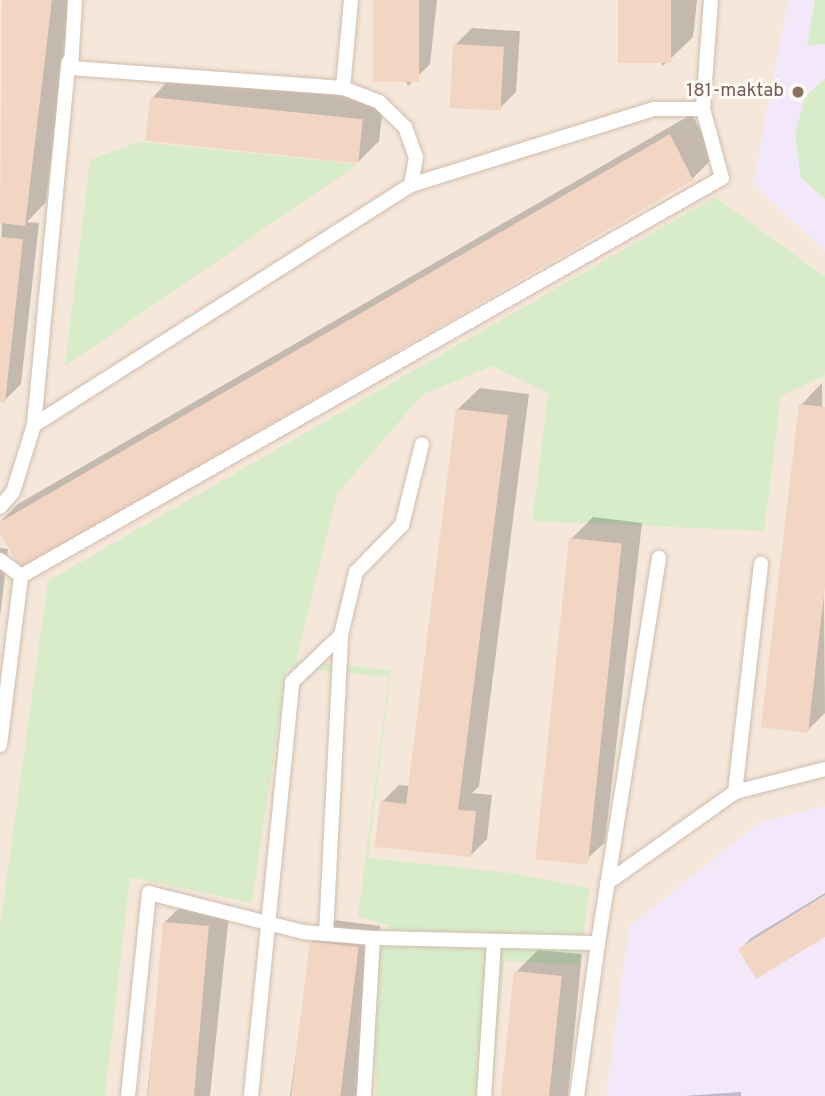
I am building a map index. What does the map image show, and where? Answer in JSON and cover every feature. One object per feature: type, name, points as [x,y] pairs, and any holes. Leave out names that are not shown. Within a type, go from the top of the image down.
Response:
[{"type":"lane","points":[[0,507],[13,492],[34,425],[75,0]]},
{"type":"lane","points":[[343,88],[351,0]]},
{"type":"lane","points":[[21,576],[722,178],[703,109],[710,0]]},
{"type":"lane","points":[[68,63],[71,69],[343,88],[379,103],[405,127],[416,157],[411,185]]},
{"type":"lane","points":[[34,425],[411,185],[654,109],[703,109]]},
{"type":"lane","points":[[326,933],[341,635],[356,572],[402,525],[422,444]]},
{"type":"lane","points":[[577,1096],[597,943],[659,558]]},
{"type":"lane","points":[[0,560],[21,576]]},
{"type":"lane","points":[[735,792],[761,563]]},
{"type":"lane","points":[[0,745],[21,576]]},
{"type":"lane","points":[[251,1096],[292,682],[341,635]]},
{"type":"lane","points":[[607,883],[735,792],[825,769]]},
{"type":"lane","points":[[128,1096],[149,893],[326,933],[373,938],[597,943]]},
{"type":"lane","points":[[364,1096],[373,938]]},
{"type":"lane","points":[[484,1096],[494,941]]},
{"type":"shaded area","points":[[0,0],[825,0],[825,1096],[0,1096]]},
{"type":"shaded area","name":"181-maktab","points":[[788,0],[825,0],[825,252],[753,184]]},
{"type":"shaded area","points":[[825,806],[825,1096],[606,1096],[629,927],[758,823]]},
{"type":"green space","points":[[815,0],[825,0],[825,44],[807,46]]},
{"type":"green space","points":[[825,78],[825,199],[801,178],[795,135],[805,97]]},
{"type":"green space","points":[[138,142],[358,164],[65,366],[90,160]]},
{"type":"green space","points":[[715,197],[825,277],[825,375],[781,396],[764,531],[532,521],[548,393],[492,366],[422,395],[337,494],[296,661],[391,670],[368,858],[504,872],[590,888],[579,965],[504,961],[492,1096],[376,1096],[373,938],[391,926],[358,916],[389,677],[287,667],[252,903],[130,877],[105,1096],[0,1096],[0,926],[48,581]]},
{"type":"building","points":[[2,0],[52,0],[25,226],[0,223]]},
{"type":"building","points":[[373,0],[419,0],[419,82],[373,82]]},
{"type":"building","points":[[618,0],[671,0],[671,63],[618,63]]},
{"type":"building","points":[[453,44],[504,47],[501,111],[450,108]]},
{"type":"building","points":[[150,97],[363,119],[358,163],[145,141]]},
{"type":"building","points":[[670,134],[693,180],[21,569],[0,534],[0,522]]},
{"type":"building","points":[[0,237],[23,239],[5,403],[0,402]]},
{"type":"building","points":[[799,404],[825,407],[825,586],[808,733],[761,727]]},
{"type":"building","points":[[456,409],[508,415],[458,810],[476,811],[471,857],[375,847],[380,801],[406,804]]},
{"type":"building","points":[[569,538],[622,544],[588,865],[535,859]]},
{"type":"building","points":[[825,895],[825,937],[756,979],[738,949]]},
{"type":"building","points":[[163,922],[209,926],[194,1096],[148,1096]]},
{"type":"building","points":[[310,941],[359,947],[340,1096],[291,1096]]},
{"type":"building","points":[[514,971],[562,976],[549,1096],[501,1096]]},
{"type":"place","name":"181-maktab","points":[[798,92]]}]
